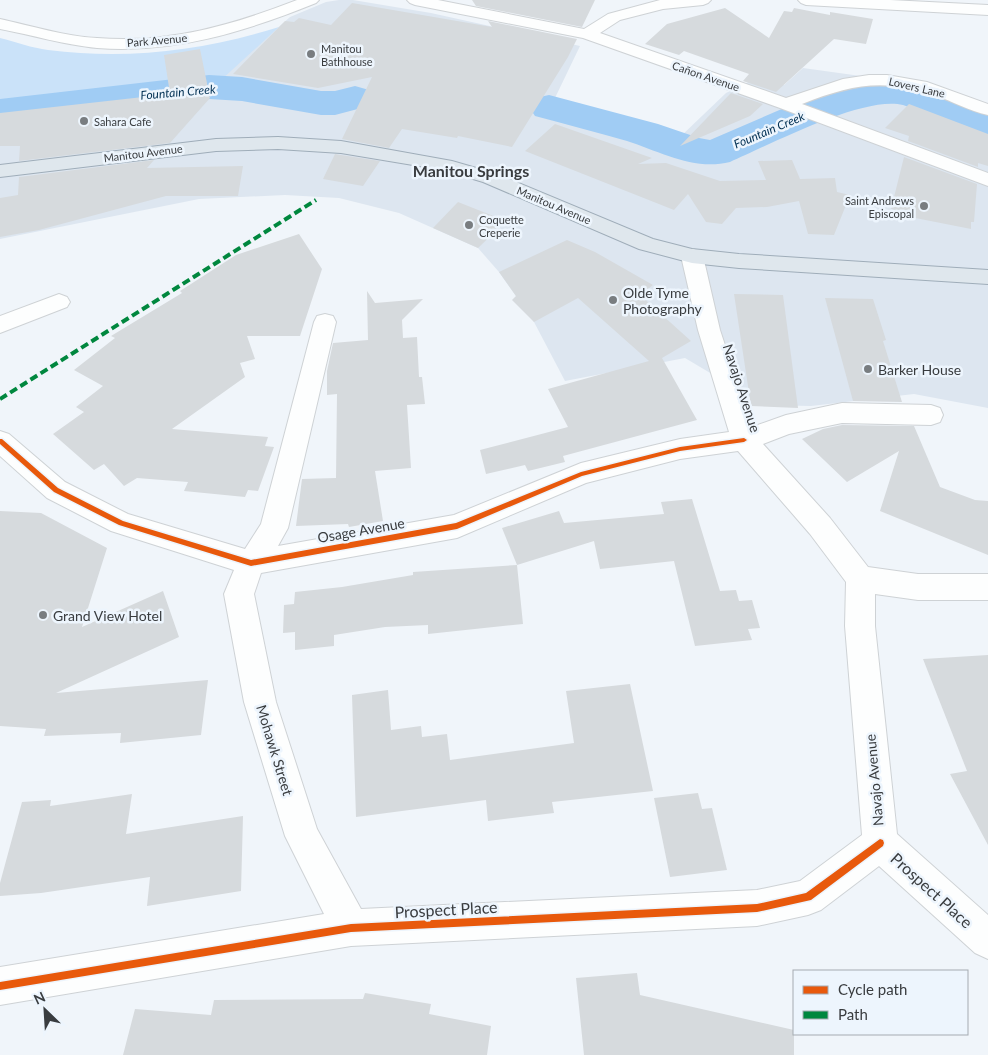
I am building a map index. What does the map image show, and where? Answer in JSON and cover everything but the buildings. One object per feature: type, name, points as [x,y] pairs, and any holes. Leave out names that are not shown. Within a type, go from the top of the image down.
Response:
[{"type":"main road","name":"Manitou Avenue","points":[[0,171],[216,145],[278,143],[341,147],[445,165],[490,178],[646,244],[692,256],[739,261],[988,277]]},
{"type":"street","name":"Park Avenue","points":[[0,24],[97,43],[163,42],[235,28],[267,18],[310,0]]},
{"type":"street","name":"Cañon Avenue","points":[[415,0],[464,5],[587,34],[791,106],[988,180]]},
{"type":"street","points":[[587,34],[614,17],[662,4],[703,0]]},
{"type":"street","points":[[806,0],[988,10]]},
{"type":"street","name":"Lovers Lane","points":[[791,106],[850,82],[886,79],[945,92],[988,110]]},
{"type":"street","name":"Navajo Avenue","points":[[692,256],[710,330],[744,440],[820,526],[860,579],[860,626],[880,843]]},
{"type":"street","points":[[0,325],[59,302]]},
{"type":"street","name":"Mohawk Street","points":[[326,322],[274,528],[251,563],[239,594],[260,702],[302,836],[350,928]]},
{"type":"street","name":"Osage Avenue","points":[[0,441],[56,490],[121,523],[251,563],[457,526],[581,474],[680,449],[744,440],[786,425],[842,413],[931,415]]},
{"type":"street","points":[[860,579],[918,587],[988,587]]},
{"type":"street","name":"Prospect Place","points":[[0,986],[350,928],[757,908],[808,897],[880,843],[988,940]]},
{"type":"shaded area","points":[[353,0],[431,13],[580,46],[554,100],[680,137],[726,93],[759,77],[784,85],[803,68],[904,82],[988,110],[988,408],[914,394],[811,406],[764,405],[685,358],[565,381],[534,322],[499,272],[478,248],[399,213],[339,198],[285,195],[199,199],[0,239],[0,112],[223,84],[224,75],[290,17],[326,2]]},
{"type":"shaded area","points":[[279,27],[219,82],[0,108],[0,38],[48,50],[107,54],[136,53],[165,51],[222,42]]},
{"type":"waterway","name":"Fountain Creek","points":[[0,111],[209,87],[242,89],[321,103],[335,103],[355,98]]},
{"type":"waterway","name":"Fountain Creek","points":[[549,107],[643,133],[692,150],[715,153],[819,108],[881,92],[894,91],[917,97],[988,123]]},
{"type":"marked path","points":[[0,399],[316,200]]},
{"type":"cycle path","points":[[0,441],[56,490],[121,523],[251,563],[457,526],[581,474],[680,449],[744,440]]},
{"type":"cycle path","points":[[0,986],[351,928],[757,908],[808,897],[880,843]]},
{"type":"place","name":"Manitou Bathhouse","points":[[311,54]]},
{"type":"place","name":"Sahara Cafe","points":[[84,121]]},
{"type":"place","name":"Saint Andrews Episcopal","points":[[924,206]]},
{"type":"place","name":"Coquette Creperie","points":[[469,225]]},
{"type":"place","name":"Olde Tyme Photography","points":[[613,300]]},
{"type":"place","name":"Barker House","points":[[868,369]]},
{"type":"place","name":"Grand View Hotel","points":[[43,615]]},
{"type":"district","name":"Manitou Springs","points":[[471,170]]}]
